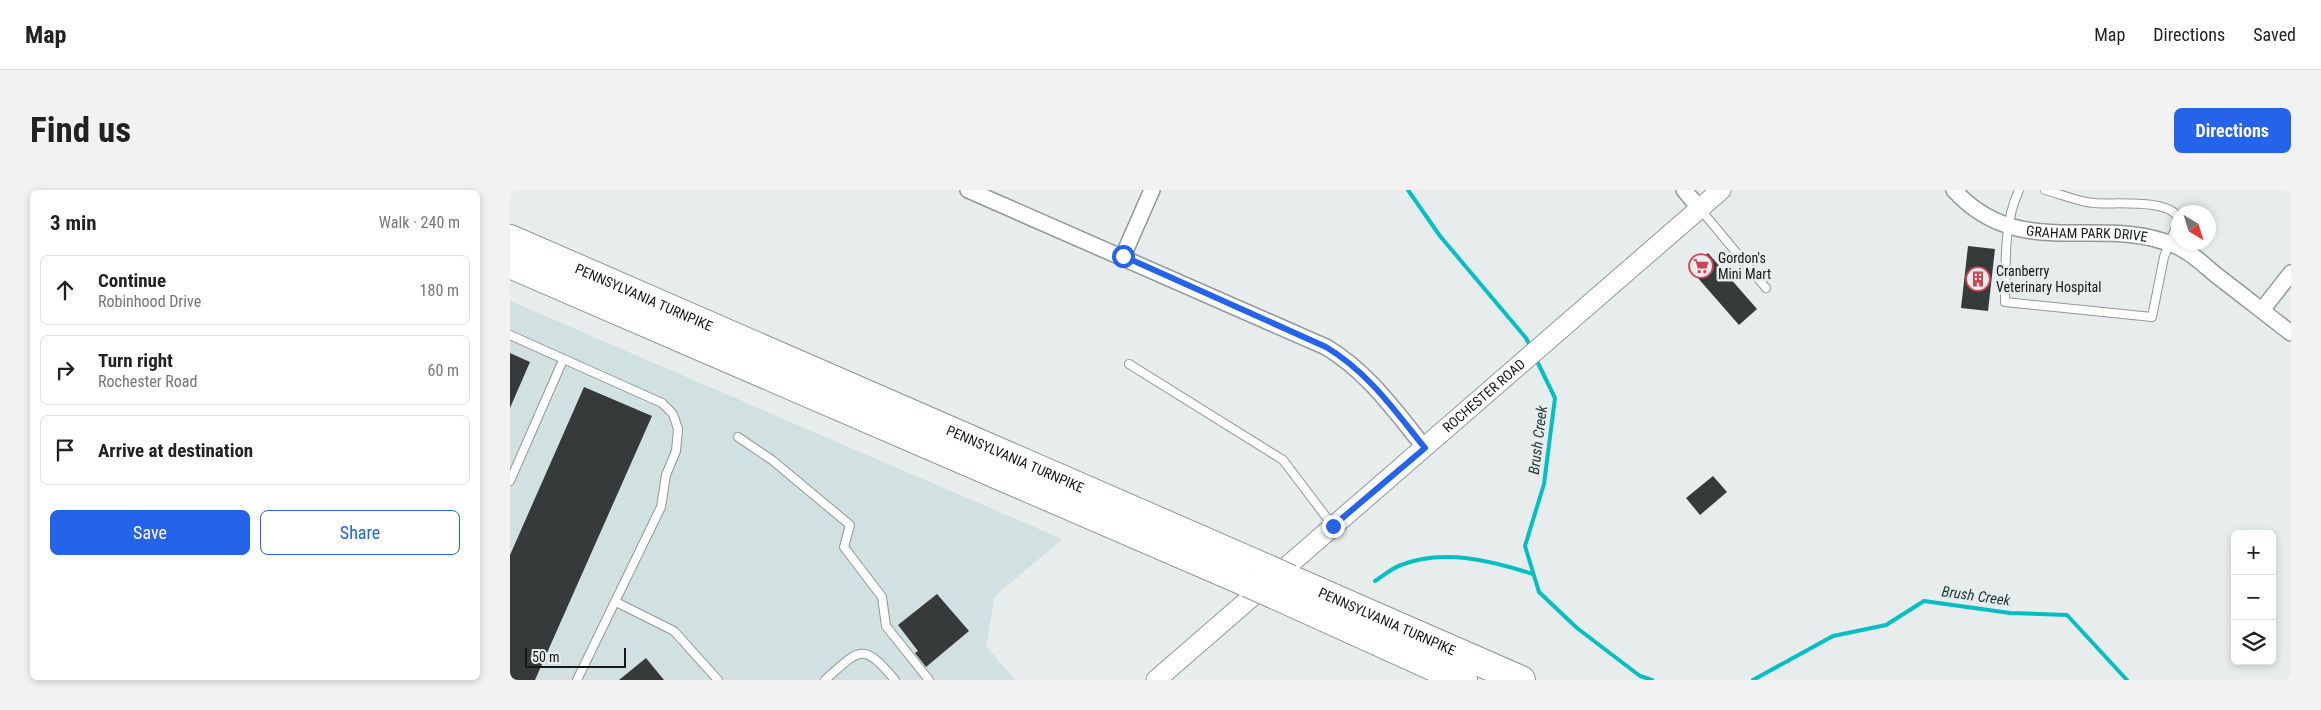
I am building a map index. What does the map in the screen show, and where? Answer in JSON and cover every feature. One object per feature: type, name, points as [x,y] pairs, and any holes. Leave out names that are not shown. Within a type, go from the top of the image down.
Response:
[{"type":"highway","name":"PENNSYLVANIA TURNPIKE","points":[[510,239],[1270,581],[1464,680]]},
{"type":"highway","name":"PENNSYLVANIA TURNPIKE","points":[[510,264],[1270,581],[1521,680]]},
{"type":"street","points":[[968,190],[1123,256],[1326,347],[1347,359],[1363,373],[1425,448]]},
{"type":"street","points":[[1123,256],[1152,190]]},
{"type":"street","points":[[1684,190],[1700,209]]},
{"type":"street","name":"ROCHESTER ROAD","points":[[1156,680],[1720,190]]},
{"type":"street","name":"GRAHAM PARK DRIVE","points":[[1954,190],[1983,214],[2009,226],[2042,233],[2130,235],[2169,244],[2189,254],[2291,333]]},
{"type":"street","points":[[2262,310],[2291,273]]},
{"type":"lane","points":[[2019,190],[2014,201],[2009,226],[2005,302],[2152,317],[2171,239]]},
{"type":"lane","points":[[2045,190],[2092,203],[2149,204],[2171,212]]},
{"type":"lane","points":[[1700,209],[1766,288]]},
{"type":"lane","points":[[510,335],[662,403],[673,414],[678,429],[676,451],[666,475],[661,507],[578,680]]},
{"type":"lane","points":[[510,481],[563,360]]},
{"type":"lane","points":[[1129,364],[1283,460],[1333,526]]},
{"type":"lane","points":[[738,437],[772,460],[850,525],[844,547],[882,597],[886,626],[929,680]]},
{"type":"lane","points":[[616,602],[674,631],[718,680]]},
{"type":"lane","points":[[825,680],[854,654],[862,652],[878,660],[895,680]]},
{"type":"shaded area","points":[[510,301],[1062,539],[995,596],[986,646],[1015,680],[510,680]]},
{"type":"building","name":"Cranberry Veterinary Hospital","points":[[1968,246],[1995,249],[1988,311],[1961,308]]},
{"type":"building","points":[[1708,253],[1757,309],[1739,325],[1690,269]]},
{"type":"building","points":[[510,353],[530,362],[510,408]]},
{"type":"building","points":[[584,387],[652,416],[535,680],[510,680],[510,555]]},
{"type":"building","points":[[1713,476],[1727,492],[1700,515],[1686,498]]},
{"type":"building","points":[[937,594],[969,631],[926,667],[915,653],[918,651],[898,625]]},
{"type":"building","points":[[646,658],[664,680],[619,680]]},
{"type":"waterway","name":"Brush Creek","points":[[1408,190],[1440,236],[1526,338],[1531,348]]},
{"type":"waterway","name":"Brush Creek","points":[[1536,359],[1555,398],[1544,484],[1525,546],[1539,592],[1577,628],[1640,676],[1652,680]]},
{"type":"waterway","points":[[1375,581],[1398,566],[1434,557],[1467,558],[1533,574]]},
{"type":"waterway","name":"Brush Creek","points":[[1753,680],[1833,636],[1886,625],[1924,601],[2010,613],[2067,615],[2127,680]]},
{"type":"place","name":"Gordon's Mini Mart","points":[[1701,266]]},
{"type":"place","name":"Cranberry Veterinary Hospital","points":[[1978,279]]},
{"type":"route","points":[[1123,256],[1326,347],[1347,359],[1363,373],[1425,448],[1333,526]]}]
